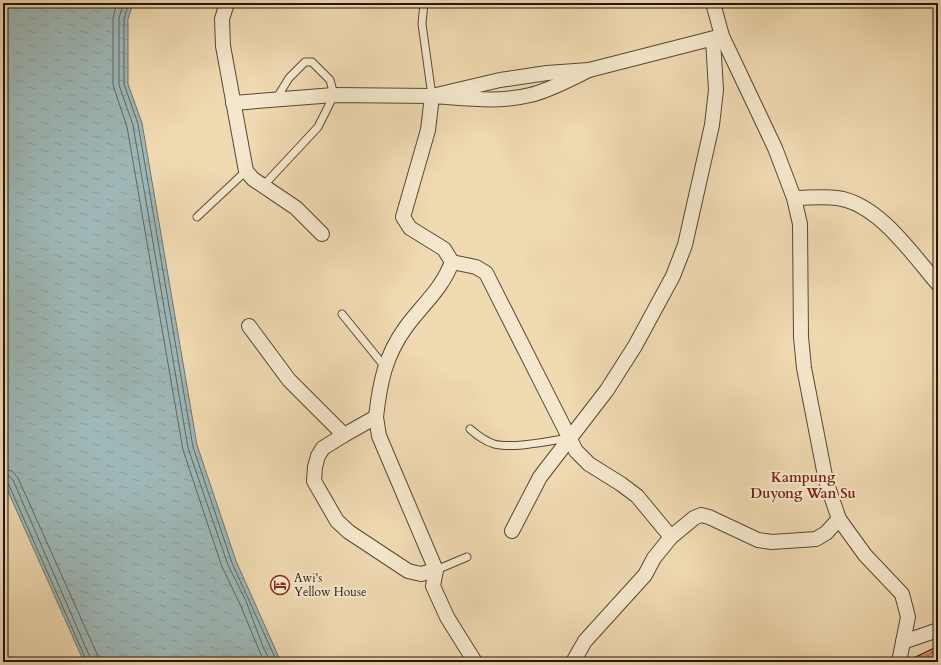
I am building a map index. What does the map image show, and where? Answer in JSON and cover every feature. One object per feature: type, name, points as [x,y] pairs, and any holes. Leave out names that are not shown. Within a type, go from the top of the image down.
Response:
[{"type":"street","points":[[227,3],[222,19],[224,46],[246,171],[253,179],[296,208],[322,234]]},
{"type":"street","points":[[512,531],[540,477],[607,390],[635,346],[673,276],[685,245],[712,125],[716,90],[717,37],[713,3]]},
{"type":"street","points":[[432,96],[500,80],[547,73],[589,70],[717,37]]},
{"type":"street","points":[[717,37],[776,148],[794,198],[800,224],[801,338],[804,368],[822,462],[829,492],[839,520],[866,555],[902,594],[908,617],[899,662]]},
{"type":"street","points":[[233,103],[275,101],[334,95],[505,98],[530,96],[549,89],[589,70]]},
{"type":"street","points":[[432,96],[428,130],[403,217],[410,228],[444,249],[452,262],[476,267],[486,273],[576,451],[589,464],[621,484],[636,496],[671,537]]},
{"type":"street","points":[[794,198],[838,198],[865,208],[877,217],[909,250],[938,284]]},
{"type":"street","points":[[452,262],[446,278],[405,328],[390,354],[380,381],[376,417],[379,436],[436,570],[433,586],[447,617],[475,662]]},
{"type":"street","points":[[250,326],[289,380],[344,435]]},
{"type":"street","points":[[376,417],[324,448],[318,456],[315,467],[314,481],[337,521],[349,532],[408,571],[421,574],[436,570]]},
{"type":"street","points":[[573,662],[585,641],[645,575],[654,558],[671,537],[694,518],[701,516],[709,517],[758,540],[772,542],[816,539],[826,533],[839,520]]},
{"type":"street","points":[[903,642],[938,630]]},
{"type":"lane","points":[[424,3],[422,24],[432,96]]},
{"type":"lane","points":[[264,186],[318,127],[334,95],[330,80],[312,62],[304,62],[289,78],[275,101]]},
{"type":"lane","points":[[197,217],[246,171]]},
{"type":"lane","points":[[342,314],[385,367]]},
{"type":"lane","points":[[470,429],[480,437],[495,444],[509,445],[570,438]]},
{"type":"lane","points":[[436,570],[467,557]]},
{"type":"water","points":[[3,3],[133,3],[128,19],[128,84],[142,123],[197,445],[236,561],[281,662],[84,662],[3,480]]},
{"type":"building","points":[[934,648],[938,655],[938,662],[905,662]]},
{"type":"place","name":"Awi's Yellow House","points":[[280,585]]},
{"type":"district","name":"Kampung Duyong Wan Su","points":[[803,486]]}]
